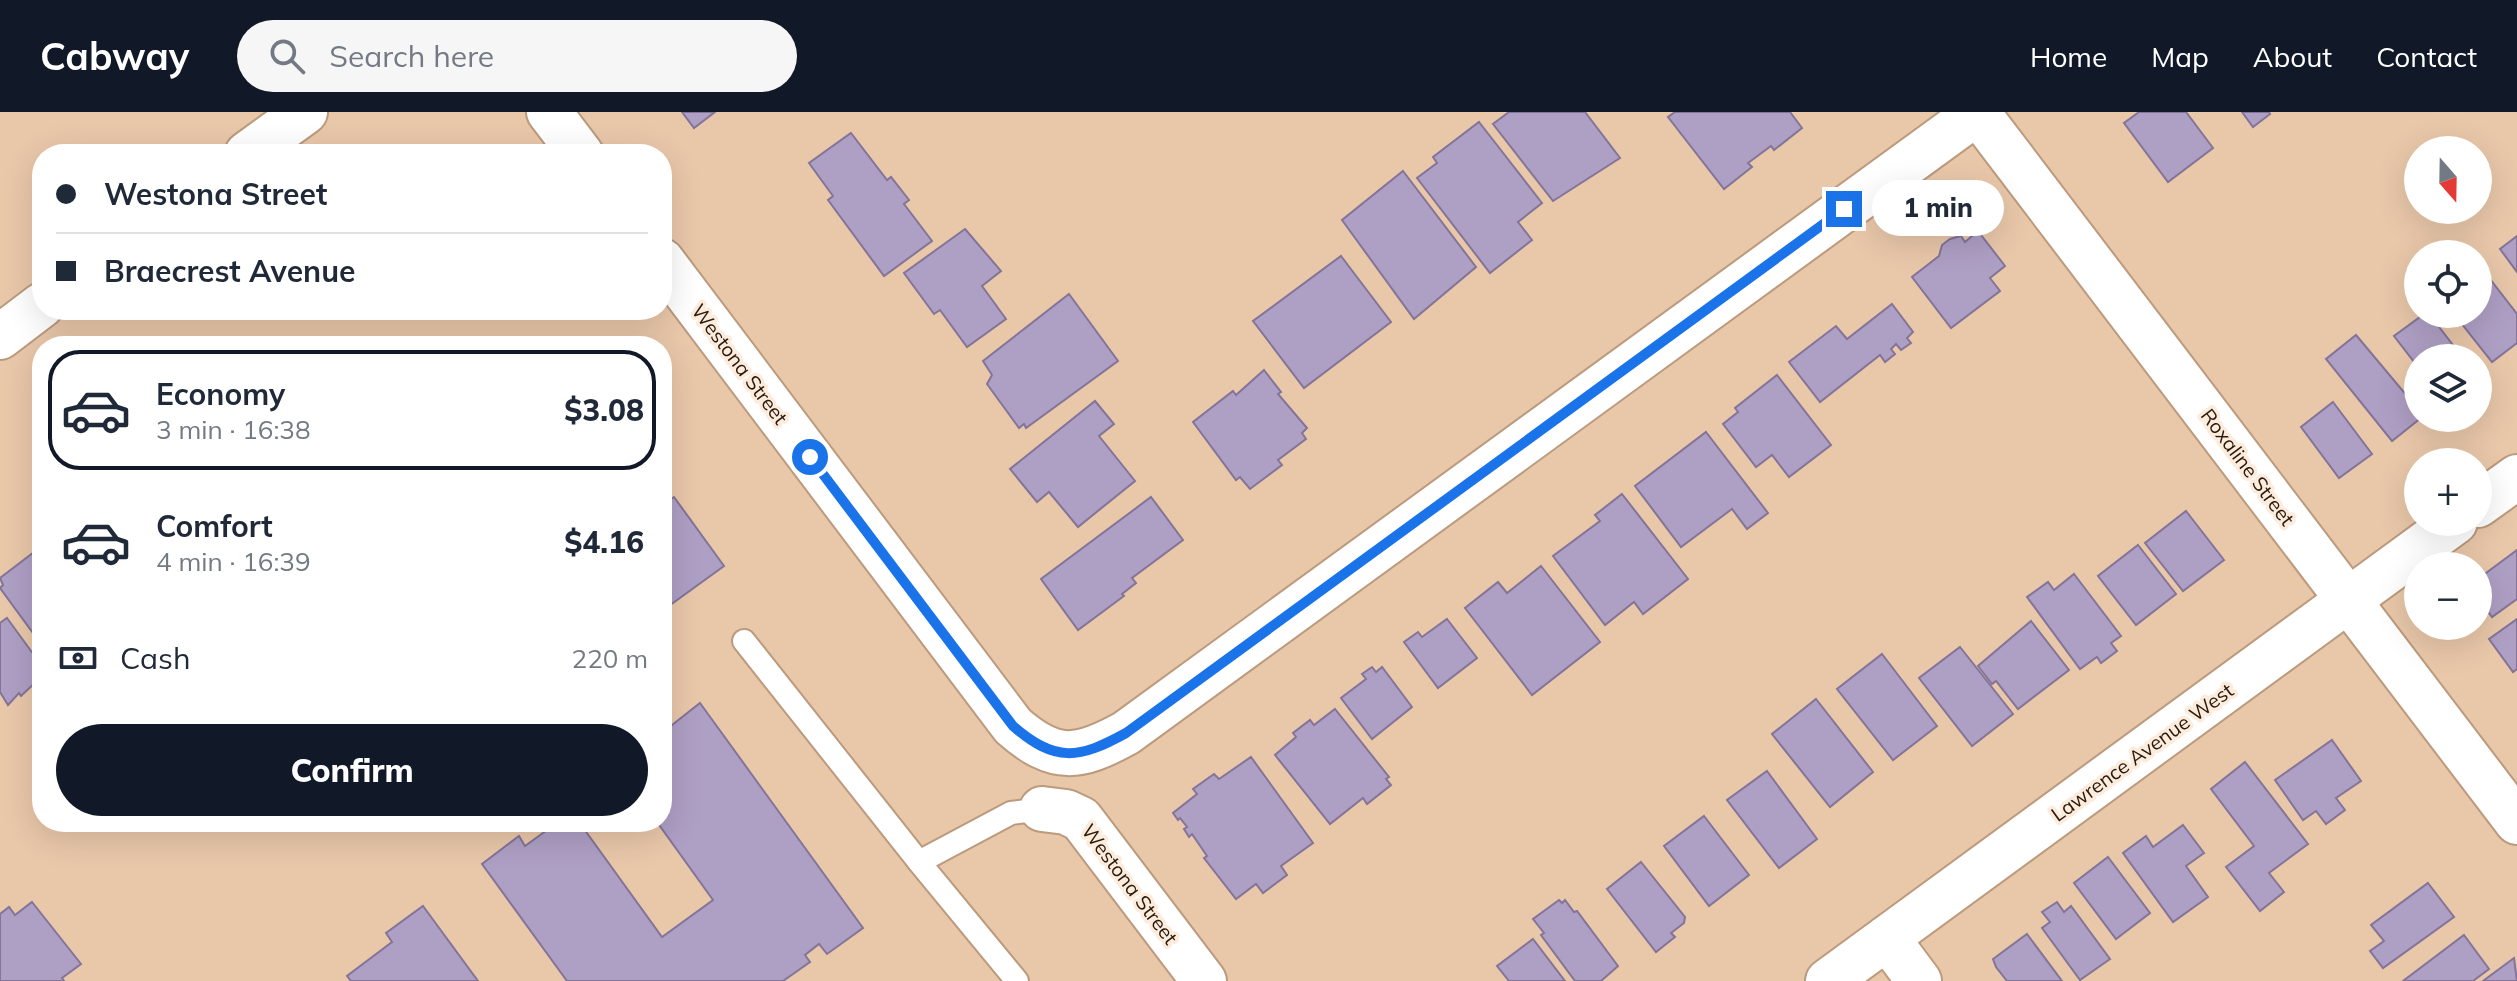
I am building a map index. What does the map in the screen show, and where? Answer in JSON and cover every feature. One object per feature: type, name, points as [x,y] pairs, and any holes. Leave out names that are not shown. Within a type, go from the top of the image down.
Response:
[{"type":"street","points":[[261,144],[305,112]]},
{"type":"street","points":[[549,112],[573,144]]},
{"type":"street","name":"Roxaline Street","points":[[1978,112],[2517,822]]},
{"type":"street","name":"Westona Street","points":[[672,274],[1013,726],[1035,745],[1064,755],[1096,749],[1126,733],[1978,112]]},
{"type":"street","points":[[0,337],[32,313]]},
{"type":"street","points":[[2492,495],[2517,477]]},
{"type":"street","name":"Lawrence Avenue West","points":[[1828,981],[2436,536]]},
{"type":"street","name":"Westona Street","points":[[1042,809],[1066,812],[1081,819],[1204,981]]},
{"type":"street","points":[[1887,938],[1919,981]]},
{"type":"lane","points":[[744,641],[1008,978]]},
{"type":"lane","points":[[919,862],[1011,813],[1042,809]]},
{"type":"building","points":[[682,112],[715,112],[694,128]]},
{"type":"building","points":[[1509,112],[1585,112],[1620,158],[1553,201],[1493,124]]},
{"type":"building","points":[[1675,112],[1790,112],[1802,128],[1774,150],[1771,146],[1748,163],[1752,167],[1724,189],[1668,117]]},
{"type":"building","points":[[2139,112],[2186,112],[2213,148],[2168,182],[2124,123]]},
{"type":"building","points":[[2242,112],[2269,112],[2270,114],[2253,127]]},
{"type":"building","points":[[1479,122],[1542,203],[1518,222],[1532,240],[1490,273],[1417,178],[1437,163],[1433,157]]},
{"type":"building","points":[[851,133],[887,180],[891,177],[909,200],[904,204],[932,241],[884,276],[828,200],[833,196],[809,163]]},
{"type":"building","points":[[1403,171],[1476,267],[1414,319],[1342,220]]},
{"type":"building","points":[[965,229],[1001,271],[982,286],[1006,319],[967,347],[940,310],[934,314],[904,273]]},
{"type":"building","points":[[1978,231],[2005,266],[1990,278],[2000,291],[1951,328],[1912,277],[1939,256],[1942,245],[1950,239],[1961,236],[1965,242]]},
{"type":"building","points":[[2517,236],[2517,272],[2500,249]]},
{"type":"building","points":[[1341,256],[1391,322],[1304,388],[1253,321]]},
{"type":"building","points":[[2492,282],[2517,314],[2517,343],[2492,362],[2492,344],[2478,344],[2465,328],[2492,328]]},
{"type":"building","points":[[1069,294],[1118,361],[1026,428],[1024,424],[1019,428],[987,384],[992,375],[983,361]]},
{"type":"building","points":[[1892,304],[1913,332],[1907,338],[1911,343],[1901,350],[1896,344],[1891,349],[1895,354],[1885,362],[1880,355],[1820,402],[1789,362],[1836,326],[1847,339]]},
{"type":"building","points":[[2405,328],[2440,328],[2452,344],[2404,344],[2404,349],[2394,336]]},
{"type":"building","points":[[2356,335],[2404,392],[2404,431],[2392,441],[2326,359]]},
{"type":"building","points":[[1264,370],[1281,392],[1278,394],[1307,428],[1302,433],[1306,439],[1278,460],[1282,465],[1250,489],[1240,477],[1236,480],[1193,422],[1233,391],[1236,395]]},
{"type":"building","points":[[1777,375],[1831,445],[1789,477],[1772,455],[1756,467],[1723,424],[1738,412],[1735,408]]},
{"type":"building","points":[[1095,401],[1114,424],[1099,436],[1135,481],[1078,527],[1049,492],[1037,502],[1010,469]]},
{"type":"building","points":[[2333,402],[2372,454],[2339,478],[2301,427]]},
{"type":"building","points":[[1706,432],[1768,513],[1747,529],[1732,509],[1681,547],[1635,486]]},
{"type":"building","points":[[1622,494],[1688,579],[1643,614],[1634,602],[1605,625],[1553,556],[1600,521],[1595,515]]},
{"type":"building","points":[[1151,497],[1183,540],[1132,578],[1136,583],[1122,594],[1124,596],[1078,630],[1041,579]]},
{"type":"building","points":[[672,498],[724,566],[672,604]]},
{"type":"building","points":[[2186,511],[2224,560],[2183,591],[2145,543]]},
{"type":"building","points":[[2138,545],[2176,594],[2136,625],[2098,576]]},
{"type":"building","points":[[2517,550],[2517,599],[2492,617],[2492,569]]},
{"type":"building","points":[[32,554],[32,632],[0,588],[3,585],[0,578]]},
{"type":"building","points":[[1541,566],[1600,642],[1532,695],[1465,608],[1498,582],[1507,593]]},
{"type":"building","points":[[2074,574],[2121,636],[2111,643],[2117,651],[2101,663],[2097,657],[2080,669],[2027,597],[2048,582],[2054,590]]},
{"type":"building","points":[[7,618],[32,652],[32,686],[21,696],[19,693],[8,705],[0,692],[0,623]]},
{"type":"building","points":[[1447,619],[1477,658],[1438,688],[1404,642],[1418,632],[1422,637]]},
{"type":"building","points":[[2517,619],[2517,669],[2513,672],[2490,640]]},
{"type":"building","points":[[2031,621],[2069,670],[2018,709],[1996,681],[1992,684],[1978,666]]},
{"type":"building","points":[[1960,647],[2013,714],[1972,746],[1919,678]]},
{"type":"building","points":[[1882,654],[1937,726],[1893,760],[1837,689]]},
{"type":"building","points":[[1372,667],[1376,672],[1382,667],[1412,707],[1372,739],[1341,698],[1366,679],[1362,674]]},
{"type":"building","points":[[1816,699],[1873,772],[1830,807],[1772,734]]},
{"type":"building","points":[[700,703],[863,928],[827,954],[819,944],[805,955],[810,962],[783,981],[567,981],[482,864],[519,836],[525,846],[544,832],[586,832],[662,937],[713,900],[664,832],[672,832],[672,725]]},
{"type":"building","points":[[1335,709],[1389,777],[1386,779],[1391,785],[1367,804],[1363,798],[1330,824],[1275,755],[1296,737],[1293,733],[1310,720],[1314,725]]},
{"type":"building","points":[[2332,740],[2361,781],[2336,798],[2345,810],[2326,824],[2316,811],[2303,820],[2275,780]]},
{"type":"building","points":[[1251,757],[1313,843],[1281,866],[1287,875],[1263,893],[1256,884],[1236,899],[1204,858],[1207,856],[1192,834],[1189,837],[1184,829],[1187,827],[1173,813],[1197,794],[1193,789],[1214,774],[1219,779]]},
{"type":"building","points":[[2245,762],[2308,844],[2269,873],[2284,892],[2260,911],[2226,867],[2254,846],[2211,789]]},
{"type":"building","points":[[1767,771],[1817,839],[1779,868],[1727,800]]},
{"type":"building","points":[[1704,816],[1749,875],[1709,906],[1664,846]]},
{"type":"building","points":[[2183,825],[2204,853],[2186,866],[2208,897],[2173,922],[2123,853],[2146,836],[2153,847]]},
{"type":"building","points":[[2108,857],[2150,913],[2116,939],[2074,883]]},
{"type":"building","points":[[1641,862],[1685,917],[1684,923],[1671,933],[1675,937],[1656,952],[1607,889]]},
{"type":"building","points":[[2428,883],[2454,917],[2383,968],[2370,951],[2384,941],[2371,925]]},
{"type":"building","points":[[1559,900],[1562,903],[1565,900],[1574,912],[1577,911],[1618,966],[1601,981],[1575,981],[1541,935],[1544,933],[1533,919]]},
{"type":"building","points":[[32,902],[81,964],[62,978],[64,981],[0,981],[0,914],[9,907],[15,915]]},
{"type":"building","points":[[2057,902],[2064,912],[2071,906],[2110,959],[2080,980],[2042,928],[2050,922],[2042,912]]},
{"type":"building","points":[[423,906],[478,981],[351,981],[347,976],[392,942],[386,933]]},
{"type":"building","points":[[2027,934],[2062,981],[2007,981],[1996,967],[1993,959]]},
{"type":"building","points":[[2464,935],[2489,969],[2473,981],[2403,981]]},
{"type":"building","points":[[1533,939],[1565,981],[1509,981],[1497,966]]},
{"type":"building","points":[[2514,958],[2517,981],[2483,981]]},
{"type":"route","points":[[810,457],[1013,726],[1035,745],[1064,755],[1096,749],[1126,733],[1844,209]]}]
